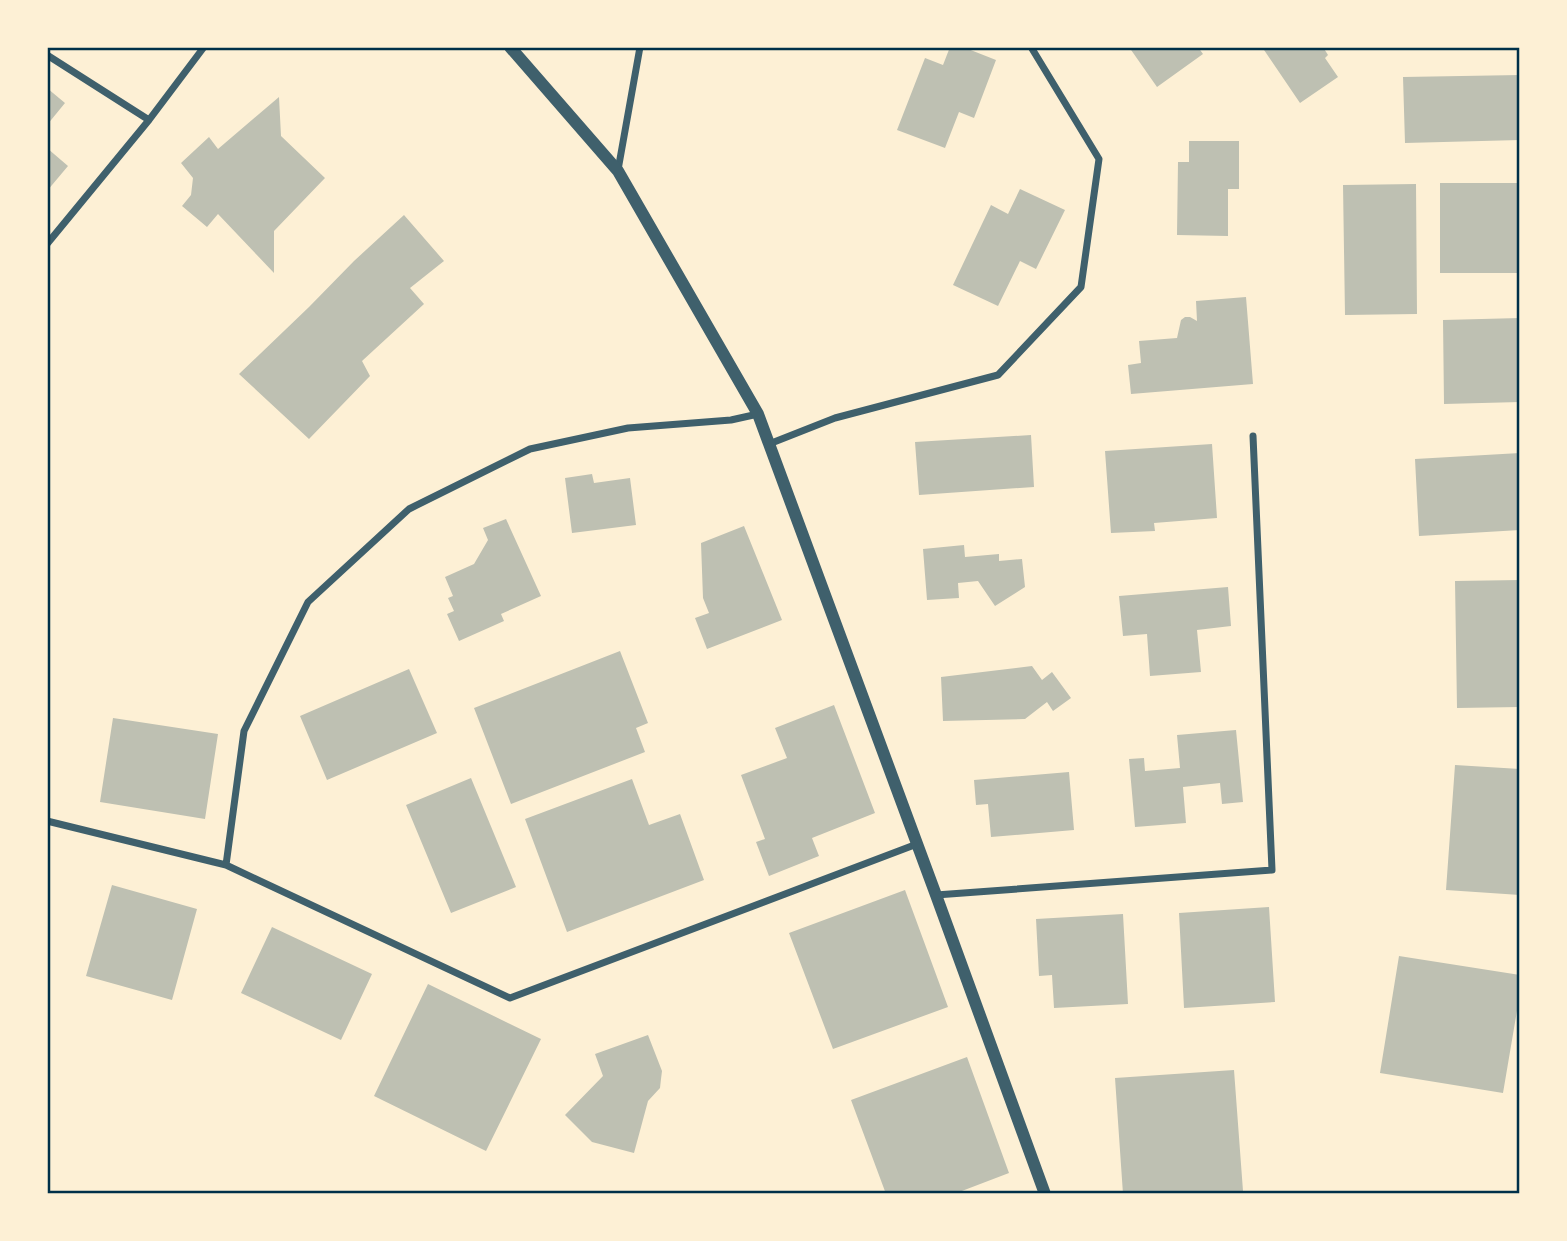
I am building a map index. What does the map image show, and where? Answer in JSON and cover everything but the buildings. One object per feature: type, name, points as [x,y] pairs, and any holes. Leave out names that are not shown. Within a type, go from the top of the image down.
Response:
[{"type":"street","points":[[47,244],[149,120],[204,47]]},
{"type":"street","points":[[510,47],[618,171],[758,414],[1045,1194]]},
{"type":"street","points":[[618,171],[640,47]]},
{"type":"street","points":[[769,443],[835,418],[998,375],[1081,287],[1099,159],[1031,47]]},
{"type":"street","points":[[47,55],[149,120]]},
{"type":"street","points":[[226,865],[244,731],[308,602],[410,509],[530,449],[628,428],[731,420],[758,414]]},
{"type":"street","points":[[936,895],[1272,870],[1252,436]]},
{"type":"street","points":[[47,821],[226,865],[510,998],[918,844]]}]
